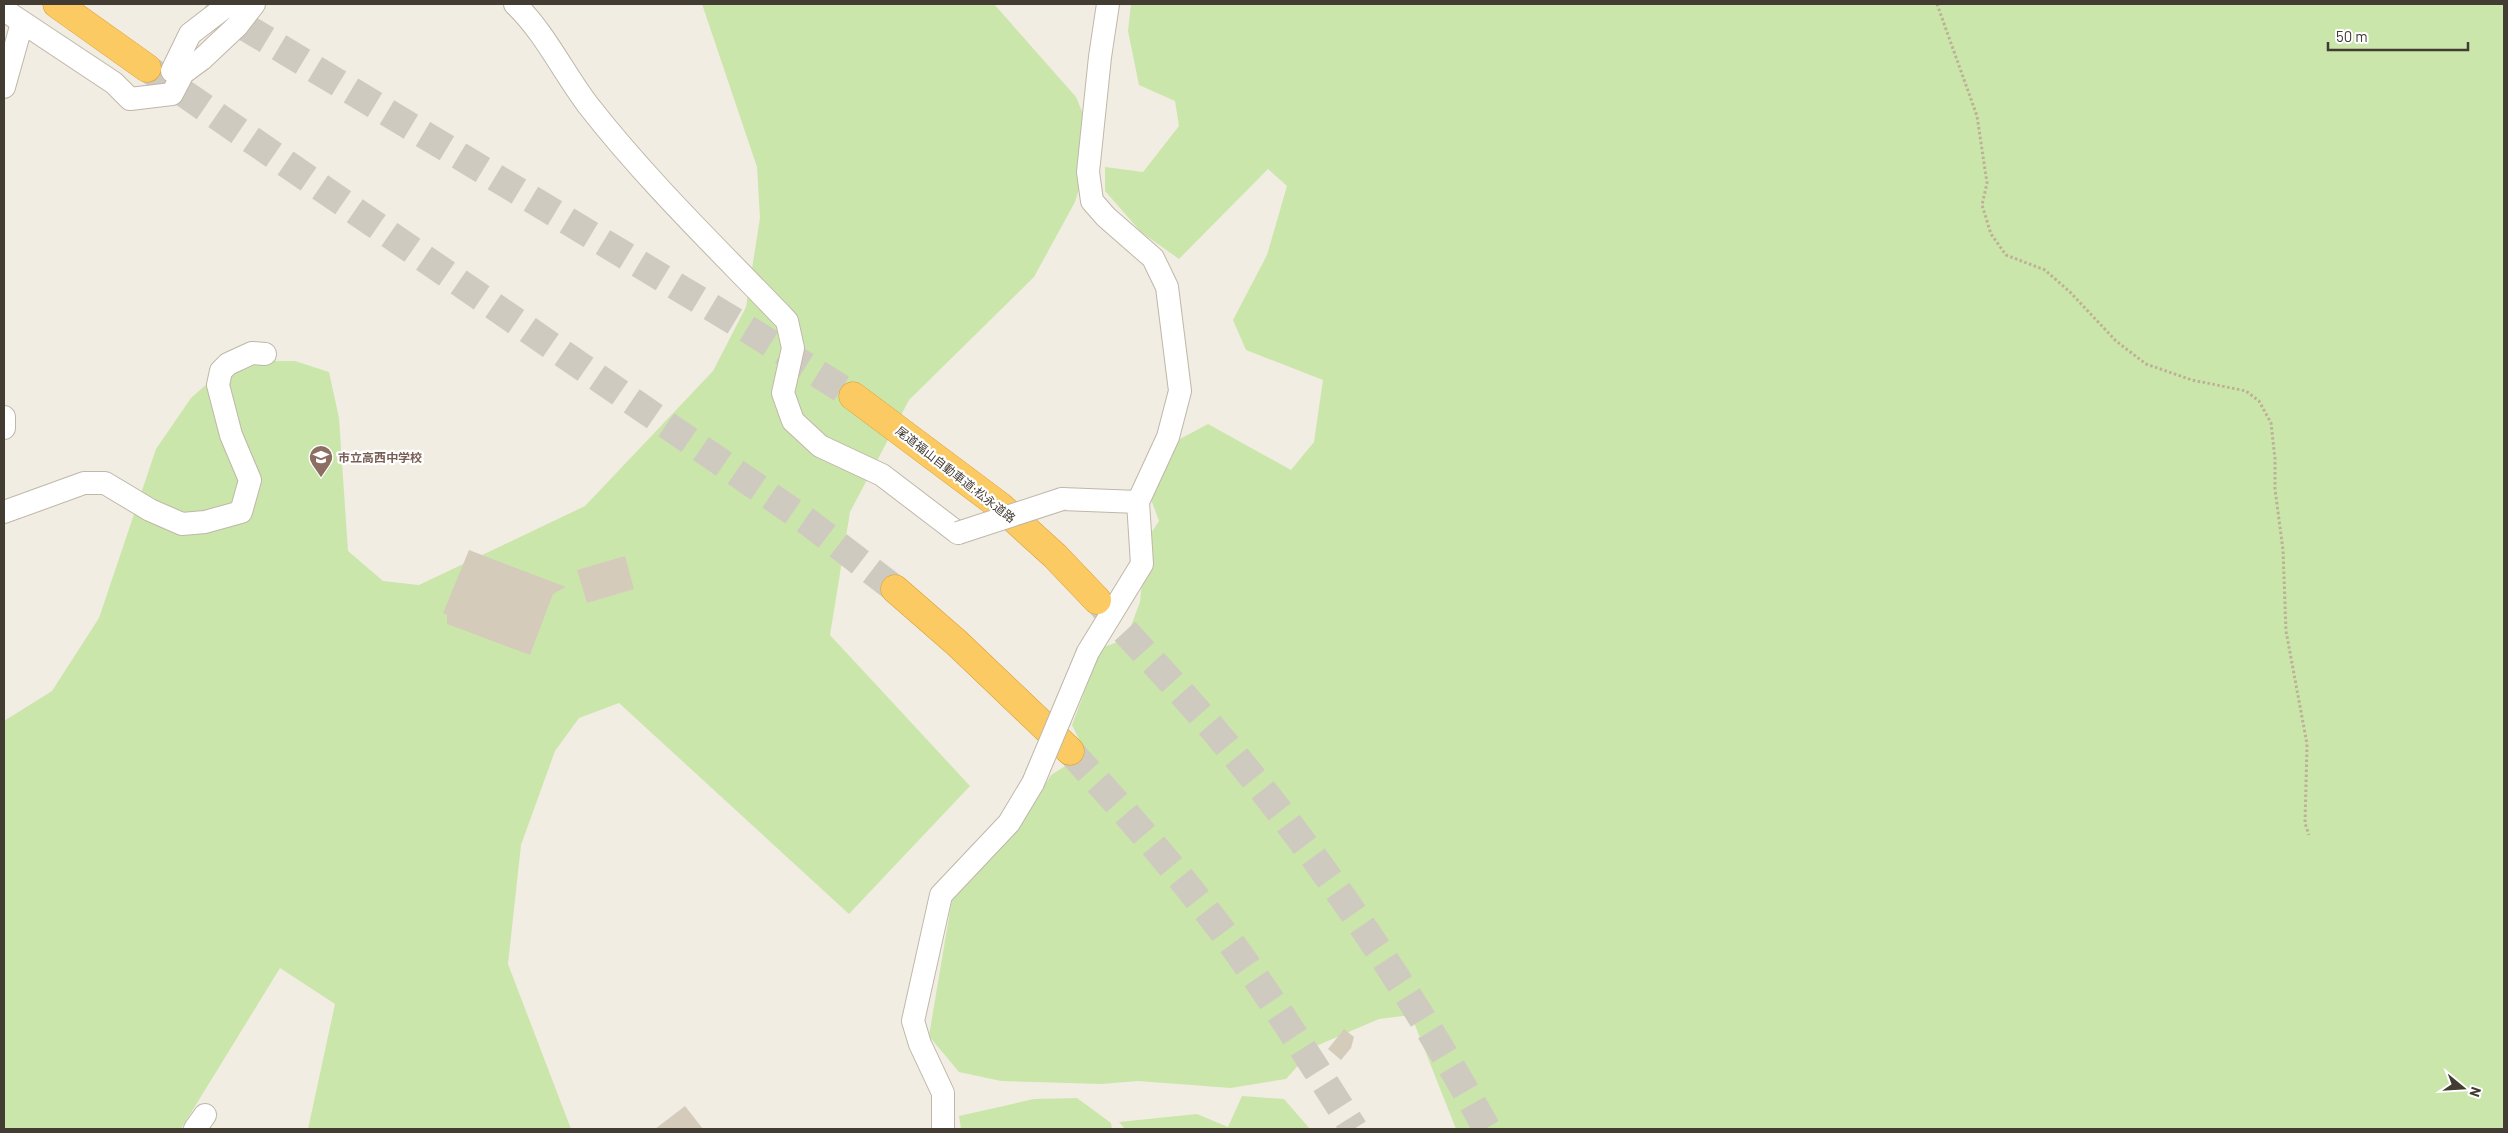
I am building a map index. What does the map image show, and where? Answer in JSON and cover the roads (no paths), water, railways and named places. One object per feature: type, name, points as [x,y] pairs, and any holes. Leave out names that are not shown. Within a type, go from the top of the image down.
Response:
[{"type":"highway","points":[[57,4],[148,68]]},
{"type":"highway","name":"尾道福山自動車道;松永道路","points":[[853,396],[1000,506],[1055,556],[1098,600]]},
{"type":"highway","points":[[895,589],[958,644],[1070,751]]},
{"type":"street","points":[[183,73],[172,71],[190,34],[230,4]]},
{"type":"street","points":[[4,10],[114,83],[130,99],[172,94],[183,73],[202,59],[237,26],[254,4]]},
{"type":"street","points":[[515,4],[529,18],[588,105],[650,178],[787,321],[793,348],[783,393],[793,420],[820,446],[882,475],[958,533],[1062,499],[1138,502]]},
{"type":"street","points":[[943,1129],[942,1093],[920,1044],[913,1021],[941,895],[1009,823],[1033,783],[1088,652],[1142,564],[1138,502],[1168,438],[1180,390],[1167,286],[1153,258],[1106,217],[1092,201],[1088,172],[1100,57],[1108,4]]},
{"type":"street","points":[[4,87],[6,65],[22,23]]},
{"type":"street","points":[[4,512],[84,483],[105,483],[150,510],[182,524],[205,522],[241,512],[250,480],[231,435],[218,385],[221,371],[228,364],[252,353],[265,354]]},
{"type":"street","points":[[4,417],[4,428]]},
{"type":"tunnel","points":[[207,4],[754,333],[853,396]]},
{"type":"tunnel","points":[[147,68],[808,522],[895,589]]},
{"type":"tunnel","points":[[1097,600],[1217,733],[1303,843],[1369,935],[1400,983],[1487,1129]]},
{"type":"tunnel","points":[[1070,751],[1147,838],[1220,928],[1272,1002],[1354,1129]]},
{"type":"place","name":"市立高西中学校","points":[[321,478]]}]
